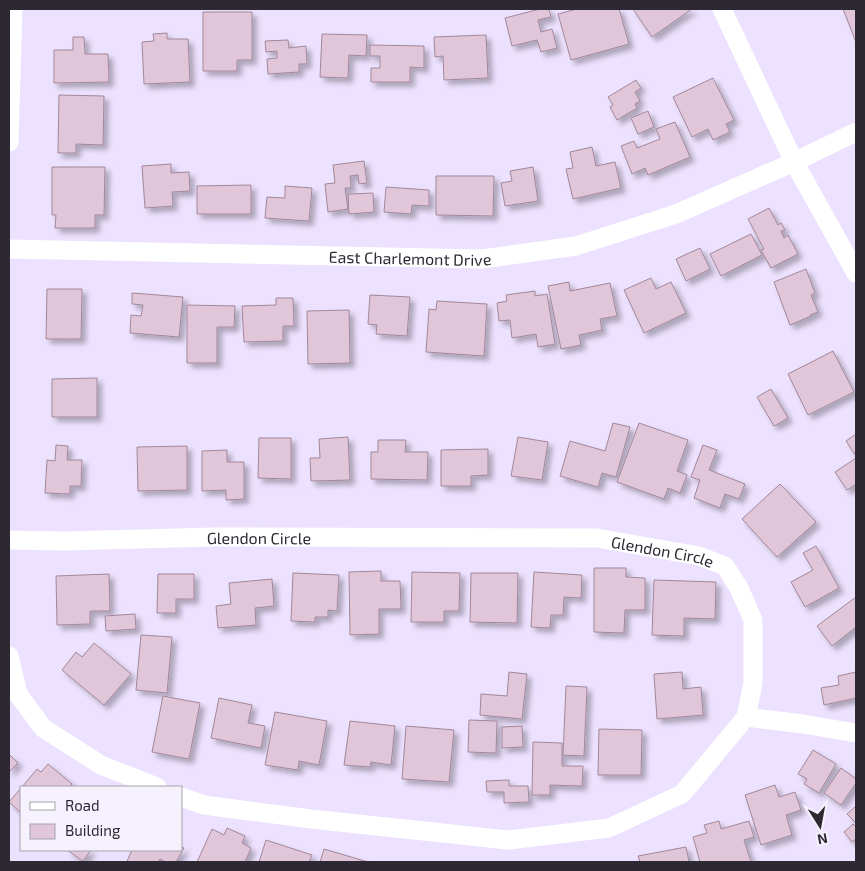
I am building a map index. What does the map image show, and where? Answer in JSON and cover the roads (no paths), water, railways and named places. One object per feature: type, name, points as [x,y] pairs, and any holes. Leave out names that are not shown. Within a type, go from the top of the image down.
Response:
[{"type":"street","points":[[9,142],[14,9]]},
{"type":"street","points":[[722,9],[794,162],[856,273]]},
{"type":"street","name":"East Charlemont Drive","points":[[9,249],[482,259],[576,246],[676,214],[794,162],[856,132]]},
{"type":"street","name":"Glendon Circle","points":[[9,540],[64,541],[214,537],[597,538],[699,556],[725,566],[739,588],[753,620],[753,683],[746,717],[682,794],[609,828],[508,840],[311,819],[204,805],[182,797]]},
{"type":"street","points":[[9,656],[18,694],[43,728],[101,765],[154,786]]},
{"type":"street","points":[[746,717],[856,733]]}]
